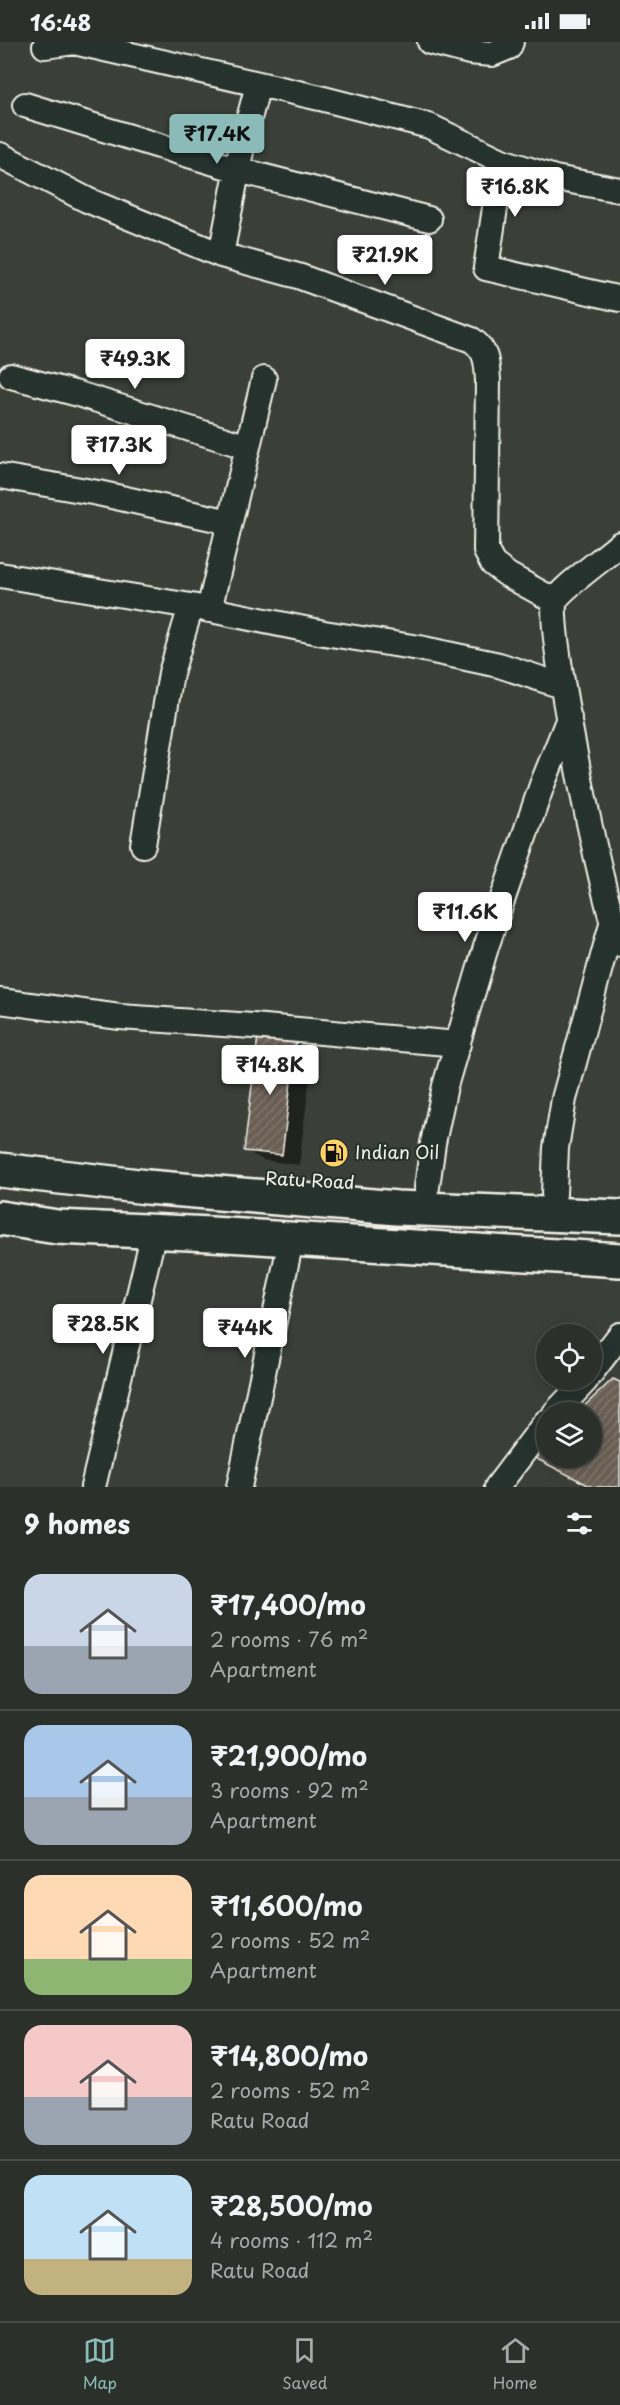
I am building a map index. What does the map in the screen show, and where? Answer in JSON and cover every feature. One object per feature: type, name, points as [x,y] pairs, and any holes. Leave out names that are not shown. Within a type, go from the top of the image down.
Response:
[{"type":"main road","name":"Ratu Road","points":[[0,1154],[116,1168],[316,1182],[427,1186],[620,1198]]},
{"type":"main road","points":[[0,1170],[147,1187],[397,1208],[620,1217]]},
{"type":"main road","points":[[0,1193],[145,1209],[384,1229],[620,1239]]},
{"type":"main road","points":[[0,1218],[57,1227],[620,1260]]},
{"type":"street","points":[[43,43],[74,42],[429,126],[502,161],[555,178],[620,190]]},
{"type":"street","points":[[430,42],[469,52],[492,54],[509,47],[511,42]]},
{"type":"street","points":[[221,255],[258,85]]},
{"type":"street","points":[[25,105],[238,170],[429,219]]},
{"type":"street","points":[[2,161],[87,200],[221,255],[298,276],[472,340],[480,346],[486,358],[488,381],[486,551],[493,564],[508,575],[555,601]]},
{"type":"street","points":[[502,161],[486,268],[620,299]]},
{"type":"street","points":[[11,376],[78,394],[248,447]]},
{"type":"street","points":[[143,845],[171,674],[200,608],[230,522],[264,379]]},
{"type":"street","points":[[0,476],[98,493],[230,522]]},
{"type":"street","points":[[620,544],[566,587],[555,601],[554,620],[562,686],[590,824],[620,944]]},
{"type":"street","points":[[0,575],[200,608],[499,665],[562,686]]},
{"type":"street","points":[[427,1186],[445,1086],[510,874],[542,784],[569,718]]},
{"type":"street","points":[[554,1194],[556,1148],[564,1099],[613,920]]},
{"type":"street","points":[[0,1001],[120,1017],[458,1044]]},
{"type":"street","points":[[93,1487],[154,1232]]},
{"type":"street","points":[[239,1487],[291,1240]]},
{"type":"street","points":[[602,1359],[620,1335]]},
{"type":"street","points":[[565,1402],[577,1390]]},
{"type":"street","points":[[497,1487],[536,1435]]},
{"type":"building","points":[[258,1036],[296,1041],[282,1155],[244,1151]]},
{"type":"building","points":[[613,1379],[620,1382],[620,1487],[592,1487],[555,1468],[602,1468],[602,1402],[589,1402]]},
{"type":"place","name":"Indian Oil","points":[[334,1153]]}]
